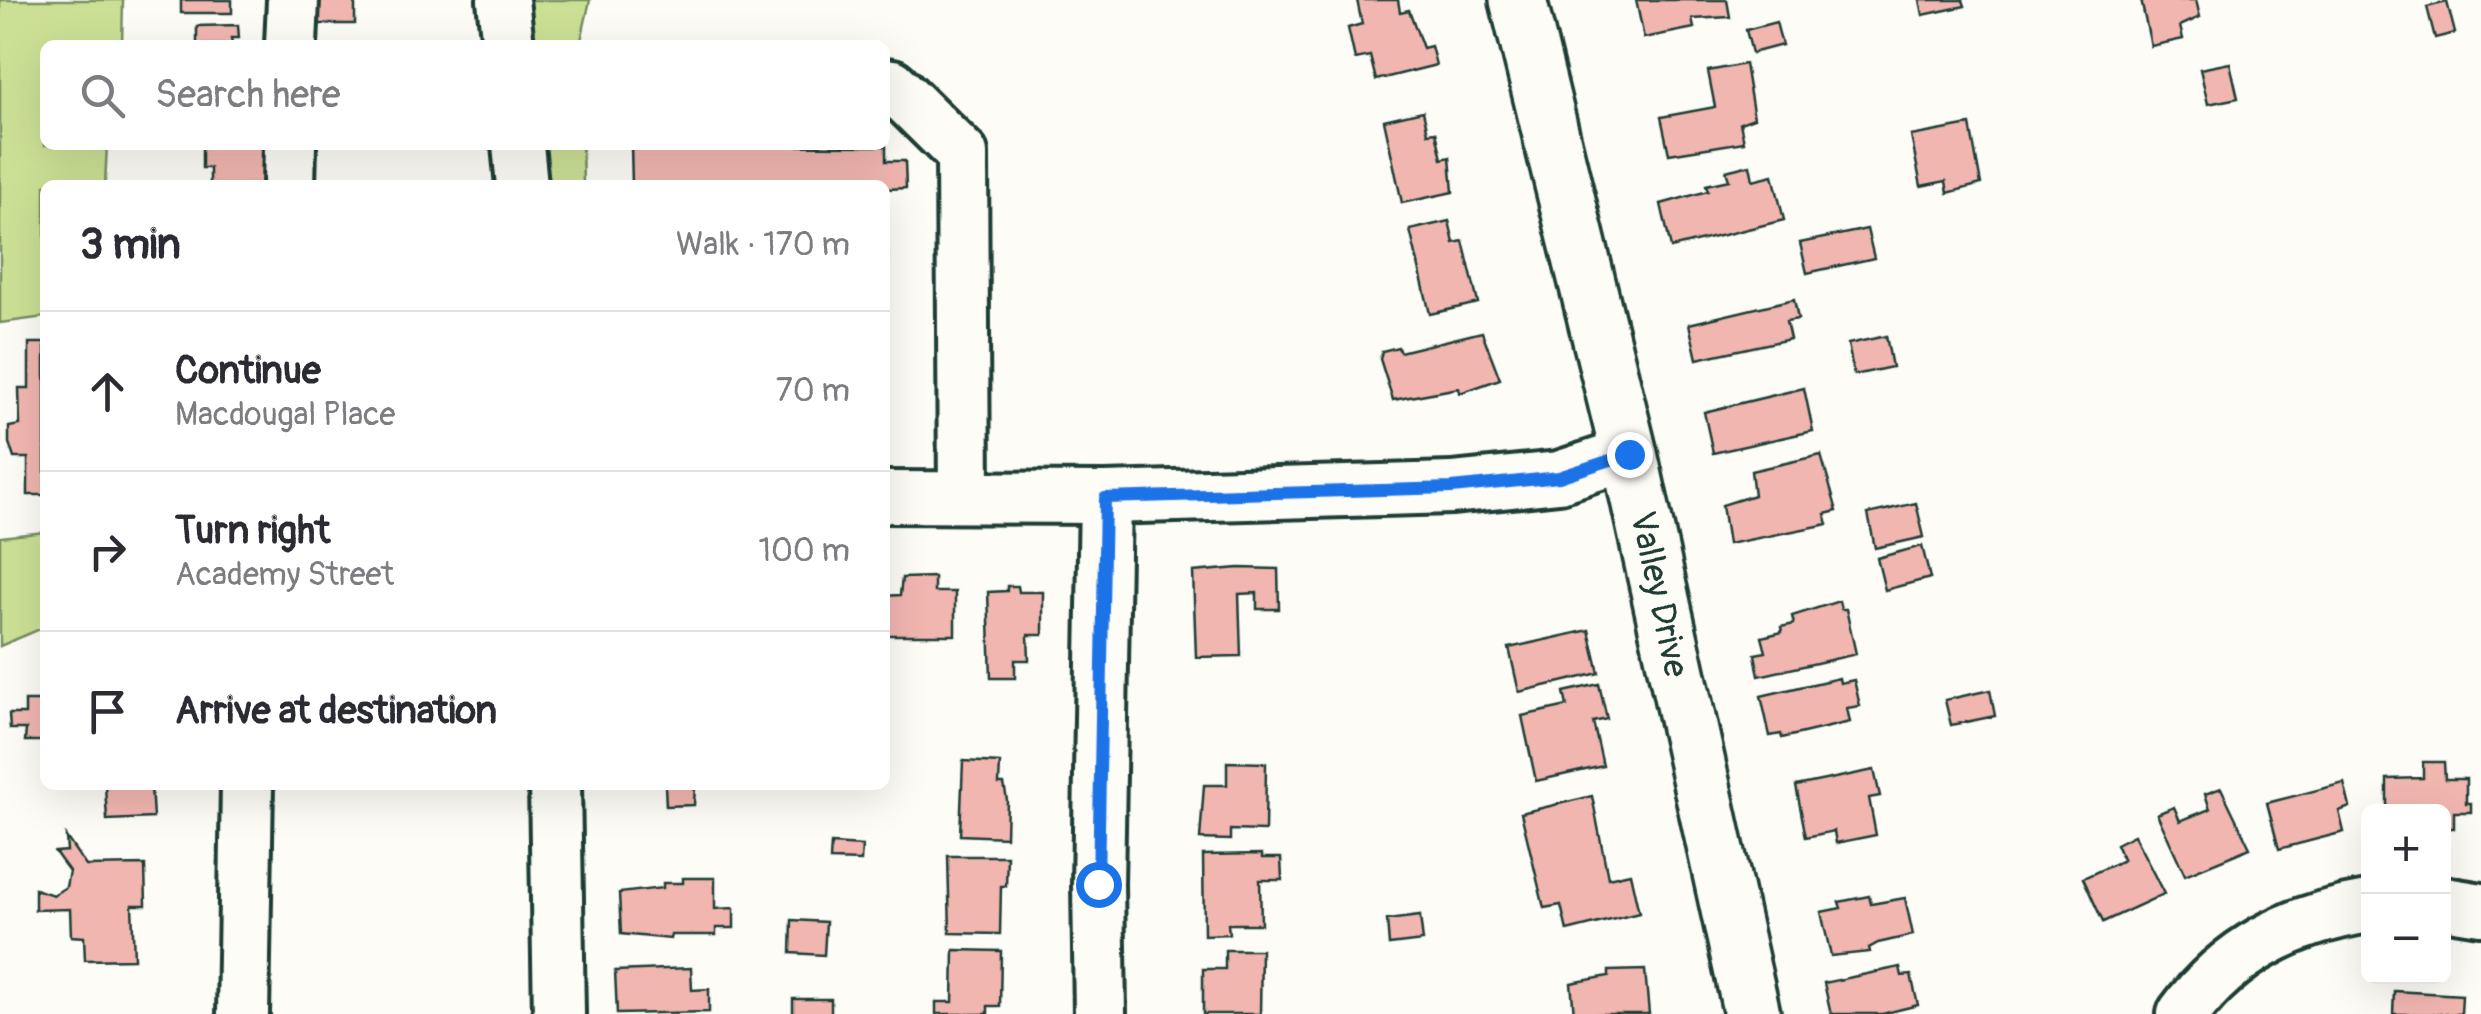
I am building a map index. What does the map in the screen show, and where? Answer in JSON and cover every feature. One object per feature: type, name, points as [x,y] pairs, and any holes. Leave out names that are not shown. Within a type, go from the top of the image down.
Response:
[{"type":"main road","name":"Valley Drive","points":[[1518,0],[1629,454],[1752,1014]]},
{"type":"street","points":[[291,40],[293,0]]},
{"type":"street","points":[[504,0],[508,40]]},
{"type":"street","points":[[890,84],[962,154],[964,496]]},
{"type":"street","points":[[289,180],[290,150]]},
{"type":"street","points":[[518,150],[522,180]]},
{"type":"street","points":[[890,496],[1105,498],[1452,488],[1559,477],[1629,454]]},
{"type":"street","points":[[1100,1014],[1098,884],[1105,498]]},
{"type":"street","points":[[243,1014],[247,790]]},
{"type":"street","points":[[556,790],[559,1014]]},
{"type":"street","points":[[2451,903],[2481,909]]},
{"type":"street","points":[[2182,1014],[2218,973],[2257,942],[2361,908]]},
{"type":"green space","points":[[0,0],[123,0],[122,40],[40,40],[40,150],[107,150],[105,180],[40,180],[40,318],[0,323]]},
{"type":"green space","points":[[522,0],[590,0],[581,40],[526,40]]},
{"type":"green space","points":[[533,150],[582,150],[583,180],[536,180]]},
{"type":"green space","points":[[40,533],[40,629],[0,646],[0,537]]},
{"type":"building","points":[[181,0],[232,0],[232,13],[181,13]]},
{"type":"building","points":[[318,0],[355,0],[355,24],[318,24]]},
{"type":"building","points":[[1357,0],[1398,0],[1400,12],[1409,10],[1423,48],[1431,46],[1436,65],[1376,80],[1370,56],[1355,59],[1348,28],[1362,24]]},
{"type":"building","points":[[1636,0],[1727,0],[1730,17],[1692,19],[1694,28],[1644,38]]},
{"type":"building","points":[[1920,0],[1963,0],[1965,6],[1923,15]]},
{"type":"building","points":[[2141,0],[2196,0],[2200,17],[2180,26],[2183,39],[2151,46]]},
{"type":"building","points":[[2447,2],[2455,33],[2435,38],[2427,7]]},
{"type":"building","points":[[1776,22],[1782,45],[1752,53],[1746,30]]},
{"type":"building","points":[[238,25],[239,38],[197,40],[197,26]]},
{"type":"building","points":[[2230,63],[2238,98],[2208,104],[2200,69]]},
{"type":"building","points":[[1745,64],[1754,118],[1740,123],[1744,142],[1669,154],[1661,117],[1715,107],[1708,71]]},
{"type":"building","points":[[1423,111],[1428,133],[1436,132],[1442,159],[1450,157],[1453,192],[1402,203],[1384,120]]},
{"type":"building","points":[[1970,125],[1981,184],[1948,193],[1946,181],[1921,186],[1911,136]]},
{"type":"building","points":[[202,150],[284,150],[284,180],[210,180],[210,168],[202,168]]},
{"type":"building","points":[[631,150],[886,150],[886,161],[905,161],[906,188],[890,189],[890,180],[632,180]]},
{"type":"building","points":[[1750,165],[1753,180],[1773,175],[1784,220],[1671,248],[1661,204],[1708,191],[1706,185],[1729,180],[1726,171]]},
{"type":"building","points":[[1449,221],[1454,243],[1463,241],[1478,303],[1430,314],[1410,230]]},
{"type":"building","points":[[1867,229],[1874,258],[1807,273],[1800,243]]},
{"type":"building","points":[[1794,299],[1798,319],[1786,321],[1790,339],[1697,359],[1689,324]]},
{"type":"building","points":[[1482,332],[1500,379],[1460,393],[1459,388],[1393,400],[1380,359],[1382,351],[1398,347],[1400,352]]},
{"type":"building","points":[[1886,336],[1892,367],[1854,375],[1848,344]]},
{"type":"building","points":[[29,343],[40,343],[40,495],[28,495],[28,458],[14,458],[9,443],[9,427],[20,425],[19,388],[29,388]]},
{"type":"building","points":[[1804,388],[1813,431],[1713,453],[1704,412]]},
{"type":"building","points":[[1821,455],[1837,511],[1825,514],[1828,524],[1728,544],[1722,505],[1754,495],[1751,471]]},
{"type":"building","points":[[1916,503],[1924,537],[1875,548],[1868,514]]},
{"type":"building","points":[[1922,546],[1930,578],[1885,590],[1877,558]]},
{"type":"building","points":[[1278,569],[1279,609],[1257,609],[1257,593],[1239,594],[1241,656],[1196,657],[1193,572]]},
{"type":"building","points":[[934,577],[934,592],[955,592],[955,635],[890,635],[890,596],[900,595],[902,578]]},
{"type":"building","points":[[1007,586],[1018,586],[1019,592],[1043,592],[1043,635],[1028,635],[1029,660],[1015,660],[1015,678],[991,678],[988,592],[1007,591]]},
{"type":"building","points":[[1839,601],[1841,609],[1846,609],[1856,654],[1759,676],[1755,654],[1766,652],[1762,637],[1794,624],[1792,616]]},
{"type":"building","points":[[1589,630],[1599,673],[1519,692],[1509,648]]},
{"type":"building","points":[[1839,678],[1840,683],[1854,680],[1860,706],[1847,708],[1850,722],[1782,738],[1781,734],[1770,736],[1761,696]]},
{"type":"building","points":[[1599,684],[1607,719],[1593,722],[1603,766],[1536,781],[1522,716],[1567,706],[1564,692]]},
{"type":"building","points":[[1990,690],[1995,716],[1951,725],[1945,700]]},
{"type":"building","points":[[25,701],[40,701],[40,741],[25,741],[26,729],[10,729],[9,714],[25,714]]},
{"type":"building","points":[[963,761],[1000,763],[999,784],[1004,784],[1007,800],[1006,837],[960,835]]},
{"type":"building","points":[[1227,762],[1266,763],[1265,831],[1230,830],[1230,840],[1200,839],[1204,785],[1227,785]]},
{"type":"building","points":[[2423,762],[2444,762],[2445,779],[2466,779],[2466,803],[2471,803],[2471,812],[2454,812],[2454,828],[2451,804],[2387,804],[2387,779],[2423,778]]},
{"type":"building","points":[[1874,770],[1880,796],[1869,798],[1876,835],[1836,843],[1834,831],[1806,837],[1796,786]]},
{"type":"building","points":[[2344,783],[2350,807],[2339,811],[2344,832],[2279,849],[2267,803]]},
{"type":"building","points":[[2221,788],[2250,848],[2185,875],[2157,814],[2174,807],[2180,821],[2210,809],[2205,794]]},
{"type":"building","points":[[105,790],[151,790],[153,818],[107,820]]},
{"type":"building","points":[[665,790],[695,790],[694,805],[666,806]]},
{"type":"building","points":[[1592,796],[1608,878],[1630,873],[1639,913],[1567,931],[1561,905],[1544,908],[1521,813]]},
{"type":"building","points":[[2134,835],[2164,894],[2103,922],[2083,878],[2123,860],[2116,844]]},
{"type":"building","points":[[66,837],[86,866],[145,865],[146,905],[132,905],[134,959],[85,960],[84,937],[71,936],[70,909],[35,910],[35,889],[53,895],[66,887],[69,871],[55,852],[67,851]]},
{"type":"building","points":[[831,844],[862,846],[861,861],[830,860]]},
{"type":"building","points":[[1262,854],[1262,858],[1281,858],[1282,880],[1260,880],[1261,924],[1228,924],[1229,934],[1204,935],[1203,855]]},
{"type":"building","points":[[948,856],[1007,856],[1006,886],[1001,886],[1000,934],[950,933]]},
{"type":"building","points":[[683,878],[715,878],[715,909],[734,908],[734,928],[716,928],[716,935],[671,935],[670,939],[621,934],[619,893],[663,888],[663,883],[683,883]]},
{"type":"building","points":[[1869,896],[1871,904],[1905,898],[1913,935],[1878,943],[1869,948],[1870,952],[1831,956],[1821,912],[1841,908],[1839,902]]},
{"type":"building","points":[[1420,916],[1423,941],[1389,945],[1387,920]]},
{"type":"building","points":[[792,920],[826,922],[824,955],[791,953]]},
{"type":"building","points":[[954,950],[1001,951],[1000,1006],[988,1006],[988,1014],[936,1014],[936,1002],[953,1002]]},
{"type":"building","points":[[1225,950],[1261,950],[1260,1014],[1203,1014],[1203,969],[1225,969]]},
{"type":"building","points":[[1900,967],[1902,976],[1911,975],[1918,1005],[1882,1014],[1831,1014],[1824,983]]},
{"type":"building","points":[[691,968],[692,990],[709,989],[709,1012],[617,1014],[615,971]]},
{"type":"building","points":[[1645,970],[1649,1014],[1574,1014],[1571,983],[1609,976],[1609,971]]},
{"type":"building","points":[[2394,991],[2462,995],[2461,1014],[2393,1014]]},
{"type":"building","points":[[793,999],[831,999],[831,1014],[793,1014]]},
{"type":"route","points":[[1098,884],[1105,498],[1452,488],[1559,477],[1629,454]]}]
